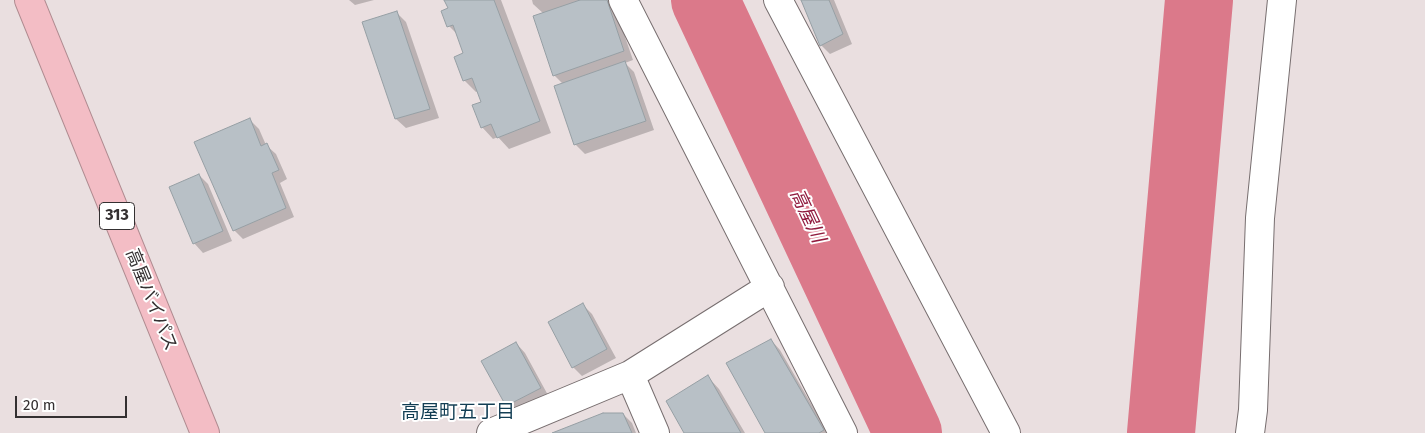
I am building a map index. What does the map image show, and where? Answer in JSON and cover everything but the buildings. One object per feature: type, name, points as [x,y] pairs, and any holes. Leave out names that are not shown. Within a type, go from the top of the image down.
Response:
[{"type":"highway","name":"高屋バイパス","points":[[29,0],[205,433]]},
{"type":"street","points":[[623,0],[843,433]]},
{"type":"street","points":[[778,0],[1006,433]]},
{"type":"street","points":[[1250,433],[1253,410],[1260,218],[1282,0]]},
{"type":"street","points":[[491,433],[630,375],[770,287]]},
{"type":"street","points":[[630,375],[655,433]]},
{"type":"waterway","name":"高屋川","points":[[705,0],[908,433]]},
{"type":"waterway","points":[[1161,433],[1199,0]]},
{"type":"district","name":"高屋町五丁目","points":[[458,413]]}]
